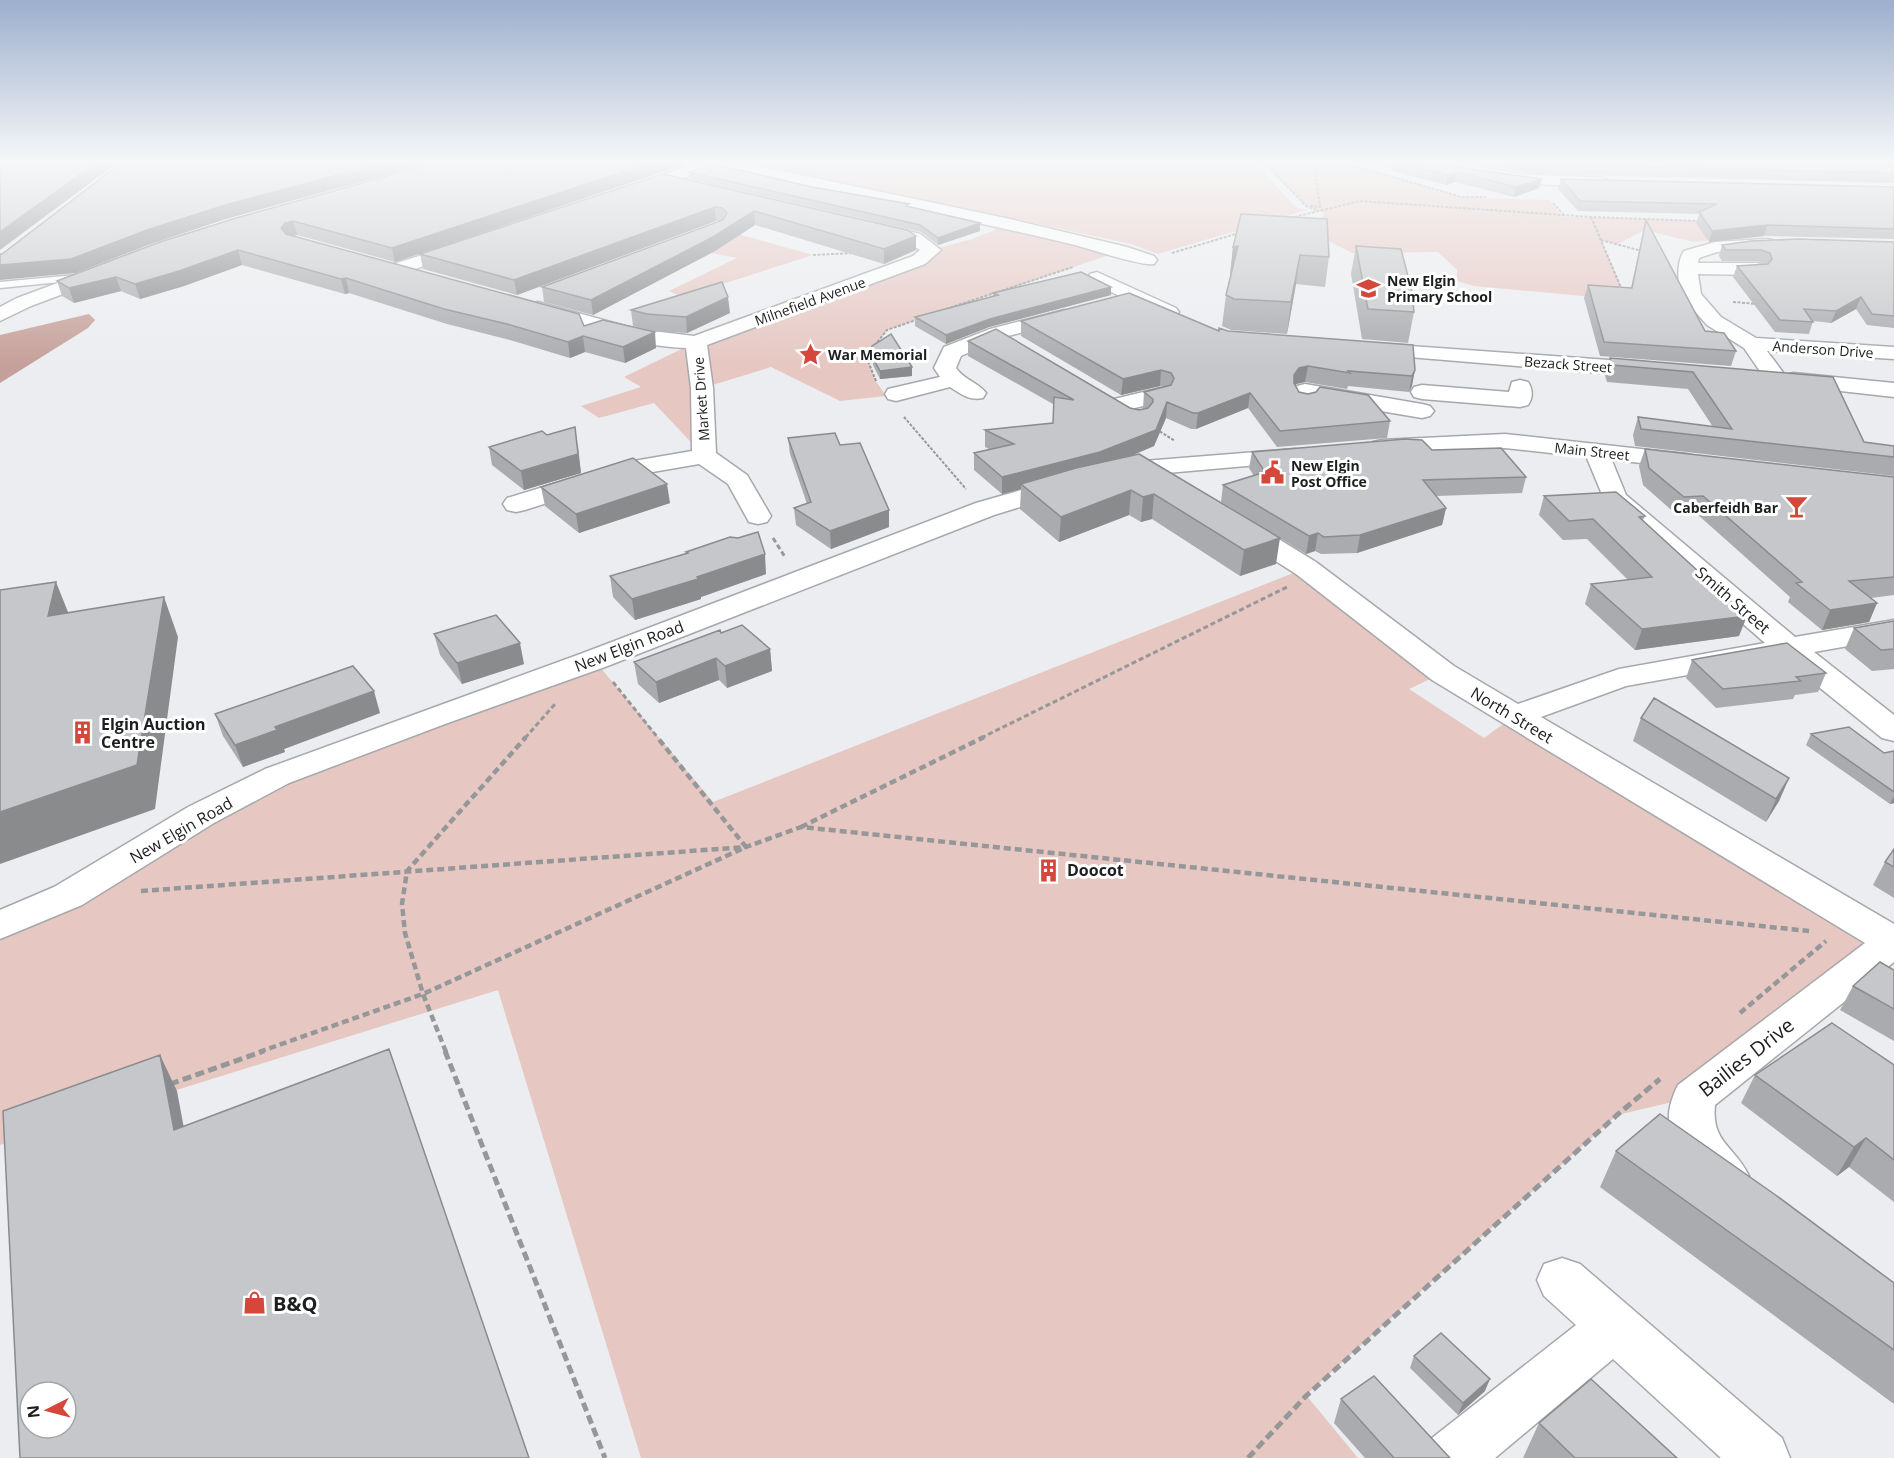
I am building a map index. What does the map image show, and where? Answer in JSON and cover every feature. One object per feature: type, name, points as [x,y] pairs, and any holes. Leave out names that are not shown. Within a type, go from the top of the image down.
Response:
[{"type":"street","name":"Milnefield Avenue","points":[[551,290],[518,303],[648,339],[696,342],[919,260],[932,250],[914,238],[884,231]]},
{"type":"street","points":[[1039,231],[1148,260]]},
{"type":"street","points":[[397,269],[475,243]]},
{"type":"street","points":[[1757,269],[1688,266],[1690,255],[1715,247],[1788,244]]},
{"type":"street","points":[[1148,260],[1097,278],[1186,320]]},
{"type":"street","points":[[375,263],[430,278]]},
{"type":"street","name":"Anderson Drive","points":[[1688,266],[1691,295],[1714,321],[1751,344],[1776,378]]},
{"type":"street","points":[[0,315],[24,302],[115,267]]},
{"type":"street","points":[[0,270],[34,269]]},
{"type":"street","points":[[1112,303],[1135,297]]},
{"type":"street","points":[[975,393],[953,380],[945,368],[952,352],[997,333],[1078,312]]},
{"type":"street","points":[[997,333],[1027,351]]},
{"type":"street","name":"Market Drive","points":[[696,342],[702,388],[704,456]]},
{"type":"street","name":"Anderson Drive","points":[[1751,344],[1894,353]]},
{"type":"street","name":"Bezack Street","points":[[1353,348],[1672,371]]},
{"type":"street","points":[[1422,354],[1422,402],[1433,442]]},
{"type":"street","points":[[1753,377],[1776,378],[1893,401]]},
{"type":"street","points":[[896,394],[953,380]]},
{"type":"street","points":[[1305,388],[1422,402],[1520,400],[1520,387]]},
{"type":"street","points":[[1098,393],[1138,417]]},
{"type":"street","points":[[1118,405],[1160,395]]},
{"type":"street","name":"Main Street","points":[[1355,450],[1433,442],[1505,441],[1703,463]]},
{"type":"street","name":"Smith Street","points":[[1596,451],[1615,499],[1787,646],[1894,731]]},
{"type":"street","name":"New Elgin Road","points":[[0,925],[68,896],[201,815],[277,776],[594,660],[985,509],[1068,485],[1144,468],[1322,453]]},
{"type":"street","name":"Market Drive","points":[[516,504],[631,468],[704,456],[738,480],[758,516]]},
{"type":"street","points":[[1144,468],[1185,493]]},
{"type":"street","name":"North Street","points":[[1215,512],[1314,574],[1443,673],[1894,942]]},
{"type":"street","points":[[1514,716],[1619,678],[1787,646],[1894,629]]},
{"type":"street","name":"Bailies Drive","points":[[1757,1201],[1729,1180],[1705,1154],[1691,1122],[1694,1097],[1894,942]]},
{"type":"street","points":[[1562,1280],[1762,1458]]},
{"type":"street","points":[[1452,1458],[1614,1326]]},
{"type":"lane","points":[[0,285],[91,277]]},
{"type":"path","points":[[1148,260],[1245,231]]},
{"type":"path","points":[[1597,231],[1622,290]]},
{"type":"path","points":[[1601,240],[1688,266]]},
{"type":"path","points":[[1733,302],[1766,305]]},
{"type":"path","points":[[758,516],[800,581]]},
{"type":"path","points":[[167,1085],[423,994],[746,847],[801,827],[1314,574]]},
{"type":"path","points":[[605,1458],[423,994],[404,934],[401,895],[407,871],[594,660],[713,803],[746,847]]},
{"type":"path","points":[[801,827],[1811,931]]},
{"type":"path","points":[[138,891],[746,847]]},
{"type":"path","points":[[1735,1017],[1835,933],[1894,942]]},
{"type":"path","points":[[1248,1458],[1306,1396],[1662,1077]]},
{"type":"shaded area","points":[[992,231],[1039,231],[1121,251],[887,330],[866,356],[875,380],[886,396],[840,401],[771,367],[703,388],[704,456],[654,403],[599,418],[581,406],[641,387],[624,377],[696,342],[932,250]]},
{"type":"shaded area","points":[[1071,231],[1236,231],[1158,254],[1131,244]]},
{"type":"shaded area","points":[[1318,231],[1643,231],[1618,244],[1601,240],[1627,300],[1474,286],[1457,281],[1457,270],[1438,252],[1352,253],[1317,235]]},
{"type":"shaded area","points":[[1649,231],[1732,231],[1737,238],[1694,242]]},
{"type":"shaded area","points":[[738,234],[813,255],[682,297],[669,291],[737,258],[701,251]]},
{"type":"shaded area","points":[[89,314],[95,320],[88,328],[0,383],[0,335]]},
{"type":"shaded area","points":[[1306,568],[1443,673],[1409,689],[1484,738],[1514,716],[1893,941],[1694,1097],[1617,1115],[1306,1395],[1358,1458],[641,1458],[498,990],[0,1145],[0,925],[277,776],[594,660],[713,802]]},
{"type":"building","points":[[32,231],[144,231],[71,259],[0,265],[0,254]]},
{"type":"building","points":[[195,231],[284,231],[286,234],[579,314],[584,326],[603,320],[655,332],[623,347],[583,336],[568,342],[444,309],[346,278],[341,279],[238,250],[135,284],[116,277],[69,288],[57,281]]},
{"type":"building","points":[[330,231],[443,231],[392,248]]},
{"type":"building","points":[[490,231],[649,231],[514,280],[420,254]]},
{"type":"building","points":[[693,231],[722,231],[591,300],[542,287]]},
{"type":"building","points":[[823,231],[909,231],[916,236],[884,249]]},
{"type":"building","points":[[928,231],[957,231],[938,238]]},
{"type":"building","points":[[1237,231],[1328,231],[1329,257],[1300,255],[1291,302],[1234,299],[1226,295],[1238,246],[1233,247]]},
{"type":"building","points":[[1644,231],[1652,231],[1705,331],[1724,333],[1736,351],[1604,342],[1588,285],[1632,288]]},
{"type":"building","points":[[1799,239],[1894,242],[1894,316],[1872,314],[1861,297],[1836,311],[1804,309],[1813,322],[1780,320],[1737,266],[1768,264],[1772,259],[1770,253],[1761,250],[1726,250],[1722,245]]},
{"type":"building","points":[[1356,246],[1401,249],[1412,292],[1414,312],[1368,309]]},
{"type":"building","points":[[1081,272],[1111,287],[990,319],[946,335],[915,317],[998,295],[993,293]]},
{"type":"building","points":[[722,282],[728,297],[686,317],[647,314],[631,310]]},
{"type":"building","points":[[1129,293],[1219,331],[1219,328],[1228,331],[1413,345],[1415,370],[1412,376],[1348,371],[1350,373],[1308,366],[1299,368],[1294,375],[1294,383],[1299,392],[1308,394],[1316,392],[1320,387],[1368,395],[1390,421],[1280,431],[1250,393],[1198,413],[1167,402],[1156,430],[1100,452],[1002,477],[974,453],[1014,444],[985,430],[1053,423],[1054,397],[1074,400],[968,341],[996,329],[1130,408],[1139,410],[1148,408],[1153,399],[1144,392],[1171,385],[1174,378],[1171,373],[1161,370],[1123,379],[1021,321]]},
{"type":"building","points":[[891,334],[912,367],[880,371],[872,356],[872,346]]},
{"type":"building","points":[[1610,358],[1833,377],[1864,442],[1894,446],[1894,457],[1641,429],[1638,417],[1732,429],[1693,372],[1612,365]]},
{"type":"building","points":[[575,427],[578,454],[521,471],[489,447],[542,431],[547,435]]},
{"type":"building","points":[[835,433],[840,445],[860,443],[889,510],[830,531],[794,508],[811,502],[788,438]]},
{"type":"building","points":[[1405,439],[1422,440],[1432,450],[1501,448],[1526,477],[1423,480],[1446,508],[1360,535],[1324,537],[1318,533],[1309,536],[1223,485],[1265,472],[1252,452]]},
{"type":"building","points":[[1645,449],[1894,477],[1894,577],[1849,581],[1877,603],[1830,610],[1796,583],[1802,582],[1703,496],[1684,497],[1649,468]]},
{"type":"building","points":[[1139,454],[1280,538],[1244,550],[1154,494],[1143,497],[1131,490],[1061,517],[1021,484],[1076,468]]},
{"type":"building","points":[[633,458],[667,484],[576,514],[541,487]]},
{"type":"building","points":[[1616,492],[1645,516],[1639,517],[1747,616],[1642,629],[1591,584],[1652,577],[1593,519],[1569,521],[1544,496]]},
{"type":"building","points":[[758,532],[765,554],[697,577],[698,579],[632,599],[610,576],[688,553],[686,552],[730,537],[738,538]]},
{"type":"building","name":"Elgin Auction Centre","points":[[56,582],[48,616],[164,597],[137,765],[0,812],[0,590]]},
{"type":"building","points":[[496,615],[520,643],[457,663],[434,634]]},
{"type":"building","points":[[1894,621],[1894,649],[1881,650],[1854,628]]},
{"type":"building","points":[[742,625],[770,649],[725,666],[716,658],[656,682],[634,662],[720,630],[721,633]]},
{"type":"building","points":[[1787,643],[1826,673],[1796,677],[1801,681],[1723,689],[1692,660],[1696,659]]},
{"type":"building","points":[[353,666],[374,691],[275,727],[277,730],[235,745],[215,714]]},
{"type":"building","points":[[1654,698],[1789,778],[1776,799],[1641,718]]},
{"type":"building","points":[[1849,727],[1884,753],[1894,751],[1894,792],[1811,734]]},
{"type":"building","points":[[1894,849],[1894,867],[1885,862]]},
{"type":"building","points":[[1880,962],[1894,970],[1894,1009],[1853,986]]},
{"type":"building","points":[[1832,1023],[1894,1065],[1894,1160],[1866,1138],[1854,1147],[1755,1075]]},
{"type":"building","name":"B&Q","points":[[389,1049],[529,1458],[20,1458],[19,1440],[78,1440],[78,1380],[18,1380],[18,1417],[3,1111],[160,1055],[174,1130]]},
{"type":"building","points":[[1660,1114],[1777,1196],[1894,1283],[1894,1350],[1616,1151]]},
{"type":"building","points":[[1441,1333],[1490,1379],[1463,1403],[1414,1356]]},
{"type":"building","points":[[1374,1376],[1450,1458],[1394,1458],[1341,1399]]},
{"type":"building","points":[[1591,1379],[1677,1458],[1575,1458],[1539,1423]]},
{"type":"place","name":"New Elgin Primary School","points":[[1369,288]]},
{"type":"place","name":"War Memorial","points":[[810,354]]},
{"type":"place","name":"New Elgin Post Office","points":[[1273,473]]},
{"type":"place","name":"Caberfeidh Bar","points":[[1796,507]]},
{"type":"place","name":"Elgin Auction Centre","points":[[83,733]]},
{"type":"place","name":"Doocot","points":[[1049,870]]},
{"type":"place","name":"B&Q","points":[[255,1303]]}]
